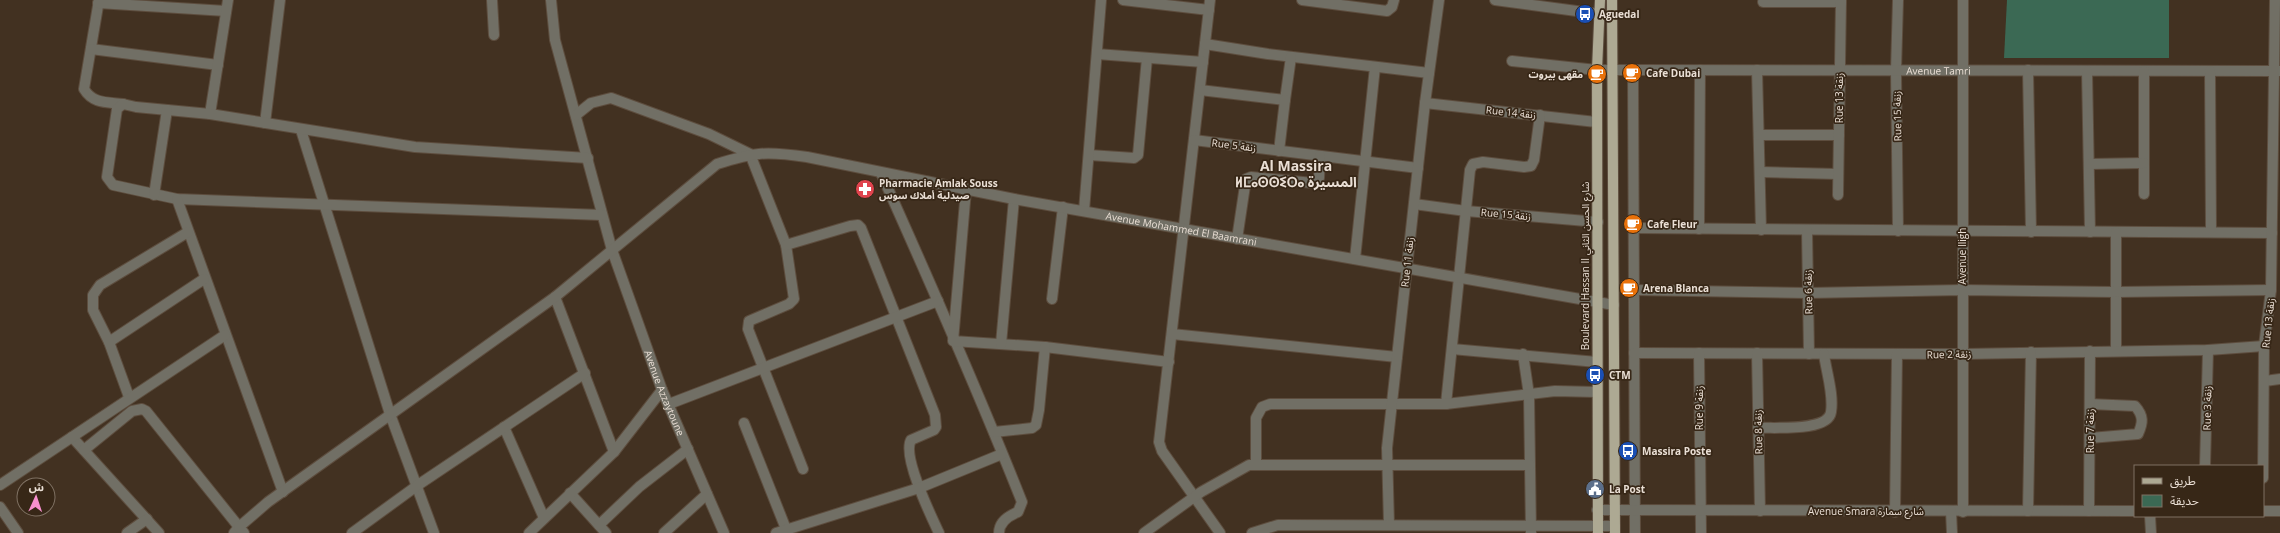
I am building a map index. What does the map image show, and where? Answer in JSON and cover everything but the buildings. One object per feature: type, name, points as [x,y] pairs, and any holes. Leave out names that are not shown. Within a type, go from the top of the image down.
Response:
[{"type":"main road","name":"Boulevard Hassan II شارع الحسن الثاني","points":[[1598,530],[1598,222],[1596,70],[1600,0]]},
{"type":"main road","points":[[1612,0],[1614,70],[1615,530]]},
{"type":"main road","points":[[1598,281],[1614,281]]},
{"type":"street","points":[[210,114],[228,0]]},
{"type":"street","points":[[265,123],[280,0]]},
{"type":"street","points":[[492,0],[494,35]]},
{"type":"street","name":"Avenue Azzaytoune","points":[[550,0],[555,40],[612,250],[662,390],[670,404],[724,533]]},
{"type":"street","points":[[1084,211],[1101,0]]},
{"type":"street","points":[[1123,0],[1209,5],[1169,362],[1159,437],[1160,447],[1220,533]]},
{"type":"street","points":[[1302,0],[1387,11],[1392,7],[1394,0]]},
{"type":"street","name":"Rue 11 زنقة","points":[[1390,526],[1387,448],[1425,103],[1439,0]]},
{"type":"street","points":[[1495,0],[1599,14]]},
{"type":"street","name":"Rue 15 زنقة","points":[[1898,0],[1896,71],[1898,231]]},
{"type":"street","name":"Avenue Iligh","points":[[1963,0],[1963,512]]},
{"type":"street","name":"Rue 13 زنقة","points":[[2263,465],[2265,381],[2264,346],[2275,265],[2272,233],[2276,174],[2277,71],[2275,0]]},
{"type":"street","points":[[1763,2],[1841,1]]},
{"type":"street","name":"Rue 13 زنقة","points":[[1838,196],[1841,1]]},
{"type":"street","points":[[226,11],[99,2],[84,89],[86,93],[89,97],[98,102],[210,114],[301,130],[415,147],[588,158]]},
{"type":"street","points":[[1205,44],[1429,73]]},
{"type":"street","points":[[91,48],[218,65]]},
{"type":"street","points":[[1097,54],[1203,62]]},
{"type":"street","points":[[1279,151],[1291,56]]},
{"type":"street","points":[[1089,155],[1134,158],[1138,155],[1147,58]]},
{"type":"street","points":[[1512,61],[1596,70]]},
{"type":"street","points":[[1355,259],[1376,67]]},
{"type":"street","name":"Avenue Tamri","points":[[1596,70],[2277,71]]},
{"type":"street","points":[[1633,70],[1635,533]]},
{"type":"street","points":[[1699,229],[1700,70]]},
{"type":"street","points":[[1757,70],[1761,172],[1761,230]]},
{"type":"street","points":[[2028,70],[2031,232]]},
{"type":"street","points":[[2087,71],[2090,232]]},
{"type":"street","points":[[2144,71],[2144,194]]},
{"type":"street","points":[[2210,71],[2211,231]]},
{"type":"street","points":[[1200,90],[1285,100]]},
{"type":"street","points":[[576,115],[592,103],[611,98],[709,134],[750,154],[786,246],[794,302],[749,321],[748,325],[803,469]]},
{"type":"street","name":"Rue 14 زنقة","points":[[1425,103],[1596,122]]},
{"type":"street","points":[[123,104],[117,109],[107,177],[113,185],[154,195],[177,199],[325,206],[602,215]]},
{"type":"street","points":[[154,195],[167,110]]},
{"type":"street","points":[[1446,404],[1466,211],[1473,164],[1483,162],[1524,167],[1533,163],[1540,115]]},
{"type":"street","points":[[301,130],[390,414],[418,485],[434,533]]},
{"type":"street","points":[[1759,135],[1839,136]]},
{"type":"street","name":"Rue 5 زنقة","points":[[1194,140],[1418,168]]},
{"type":"street","name":"Avenue Mohammed El Baamrani","points":[[239,531],[282,492],[555,297],[717,164],[750,154],[773,152],[1014,199],[1614,305]]},
{"type":"street","points":[[1237,239],[1246,179],[1251,177],[1313,183],[1319,178],[1320,156]]},
{"type":"street","points":[[2089,164],[2144,163]]},
{"type":"street","points":[[1761,172],[1838,174]]},
{"type":"street","points":[[881,173],[938,301],[953,341],[994,432],[1022,502],[1018,512],[1009,516],[1001,525],[999,533]]},
{"type":"street","points":[[953,341],[966,190]]},
{"type":"street","points":[[177,199],[204,279],[282,492]]},
{"type":"street","points":[[1001,344],[1014,199]]},
{"type":"street","name":"Rue 15 زنقة","points":[[1414,204],[1466,211],[1598,222]]},
{"type":"street","points":[[1052,299],[1063,207]]},
{"type":"street","points":[[786,246],[850,226],[858,226],[861,228],[882,278],[896,319],[936,421],[934,430],[911,440],[909,444],[909,452],[919,488],[939,533]]},
{"type":"street","points":[[1634,228],[1962,232],[2211,231],[2272,233]]},
{"type":"street","name":"Rue 6 زنقة","points":[[1807,230],[1809,354]]},
{"type":"street","points":[[129,397],[109,342],[93,310],[93,295],[100,285],[188,232]]},
{"type":"street","points":[[2116,232],[2116,351]]},
{"type":"street","points":[[109,342],[204,279]]},
{"type":"street","points":[[1634,290],[1808,293],[1962,290],[2116,292],[2271,290]]},
{"type":"street","points":[[555,297],[614,452]]},
{"type":"street","points":[[670,404],[896,319],[938,301]]},
{"type":"street","points":[[1172,334],[1398,357]]},
{"type":"street","points":[[0,485],[129,397],[225,335]]},
{"type":"street","points":[[953,341],[1045,347],[1169,362]]},
{"type":"street","name":"Rue 2 زنقة","points":[[1634,353],[1964,354],[2208,350],[2264,346]]},
{"type":"street","points":[[994,432],[1028,428],[1036,425],[1039,410],[1045,347]]},
{"type":"street","points":[[1452,349],[1523,354],[1597,362]]},
{"type":"street","name":"Rue 3 زنقة","points":[[2205,465],[2208,350]]},
{"type":"street","name":"Rue 7 زنقة","points":[[2089,511],[2090,351]]},
{"type":"street","points":[[2028,512],[2031,352]]},
{"type":"street","name":"Rue 9 زنقة","points":[[1699,353],[1701,533]]},
{"type":"street","name":"Rue 8 زنقة","points":[[1757,353],[1760,511]]},
{"type":"street","points":[[1523,354],[1528,395],[1531,529]]},
{"type":"street","points":[[1758,428],[1814,426],[1823,423],[1831,414],[1832,404],[1824,354]]},
{"type":"street","points":[[1895,512],[1897,354]]},
{"type":"street","points":[[352,533],[418,485],[585,373]]},
{"type":"street","points":[[2265,381],[2280,379]]},
{"type":"street","points":[[529,533],[614,452],[662,390]]},
{"type":"street","points":[[1256,464],[1256,418],[1262,407],[1270,404],[1446,404],[1555,391],[1597,392]]},
{"type":"street","points":[[2090,404],[2135,406],[2142,413],[2143,424],[2138,434],[2090,438]]},
{"type":"street","points":[[84,450],[132,411],[142,409],[146,411],[239,531]]},
{"type":"street","points":[[744,423],[781,531],[919,488],[1002,454]]},
{"type":"street","points":[[504,427],[544,518]]},
{"type":"street","points":[[72,437],[159,533]]},
{"type":"street","points":[[599,525],[639,487],[688,449]]},
{"type":"street","points":[[1144,533],[1195,497],[1242,468],[1256,464],[1530,466]]},
{"type":"street","points":[[570,493],[606,533]]},
{"type":"street","points":[[664,533],[707,494]]},
{"type":"street","points":[[0,507],[18,533]]},
{"type":"street","name":"Avenue Smara شارع سمارة","points":[[1597,510],[1895,512],[2134,511]]},
{"type":"street","points":[[2264,511],[2280,511]]},
{"type":"street","points":[[1951,512],[1952,533]]},
{"type":"street","points":[[2150,517],[2151,533]]},
{"type":"street","points":[[127,533],[147,520]]},
{"type":"street","points":[[1252,533],[1278,525],[1390,526],[1405,529],[1615,530]]},
{"type":"green space","points":[[2007,0],[2169,0],[2169,58],[2004,58]]},
{"type":"place","name":"Aguedal","points":[[1585,14]]},
{"type":"place","name":"Cafe Dubai","points":[[1632,73]]},
{"type":"place","name":"مقهى بيروت","points":[[1597,74]]},
{"type":"place","name":"Pharmacie Amlak Souss صيدلية أملاك سوس","points":[[865,189]]},
{"type":"place","name":"Cafe Fleur","points":[[1633,224]]},
{"type":"place","name":"Arena Blanca","points":[[1629,288]]},
{"type":"place","name":"CTM","points":[[1595,375]]},
{"type":"place","name":"Massira Poste","points":[[1628,451]]},
{"type":"place","name":"La Post","points":[[1595,489]]},
{"type":"district","name":"Al Massira ⵍⵎⴰⵙⵙⵉⵔⴰ المسيرة","points":[[1296,174]]}]
